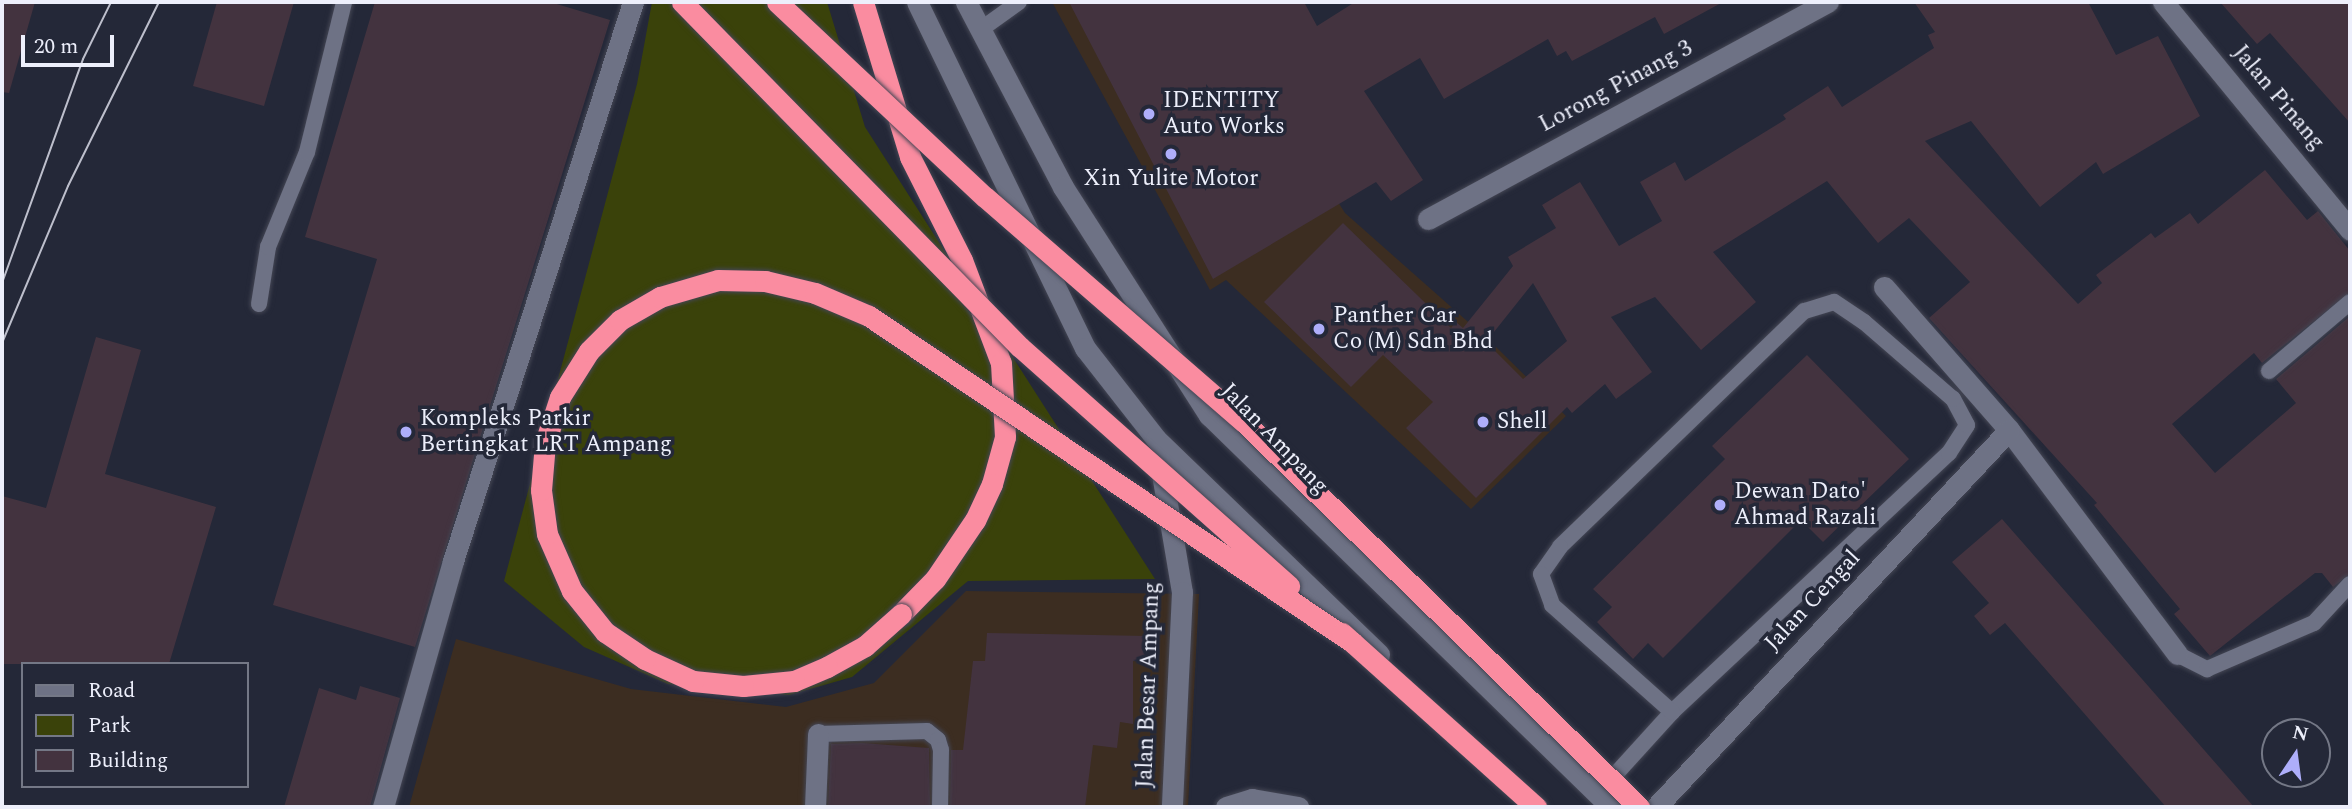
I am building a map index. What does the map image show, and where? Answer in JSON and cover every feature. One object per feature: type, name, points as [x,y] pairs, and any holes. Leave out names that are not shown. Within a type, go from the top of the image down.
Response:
[{"type":"highway","points":[[682,2],[1020,347],[1536,807]]},
{"type":"highway","points":[[777,2],[985,197],[1244,422],[1640,807]]},
{"type":"highway","points":[[863,2],[910,157],[962,260],[1002,363],[1005,437],[992,484],[975,520],[934,579],[901,614],[865,646],[794,681],[743,686],[693,681],[645,659],[604,632],[572,592],[547,534],[541,490],[545,443],[560,397],[589,351],[620,320],[660,297],[718,280],[765,281],[815,293],[869,316],[1352,642]]},
{"type":"street","points":[[383,807],[453,561],[633,2]]},
{"type":"street","points":[[917,2],[1085,348],[1156,439],[1299,573],[1530,807]]},
{"type":"street","name":"Jalan Ampang","points":[[966,2],[1063,187],[1209,415],[1604,801]]},
{"type":"street","name":"Lorong Pinang 3","points":[[1428,219],[1828,2]]},
{"type":"street","name":"Jalan Pinang","points":[[2163,2],[2350,230]]},
{"type":"street","points":[[1884,288],[2009,430],[2177,654]]},
{"type":"street","name":"Jalan Cengal","points":[[1656,807],[2009,430]]},
{"type":"street","name":"Jalan Besar Ampang","points":[[1156,439],[1182,592],[1172,807]]},
{"type":"street","points":[[815,807],[818,734]]},
{"type":"street","points":[[1226,807],[1252,799],[1298,807]]},
{"type":"lane","points":[[259,303],[268,247],[307,152],[344,2]]},
{"type":"lane","points":[[980,30],[1019,2]]},
{"type":"lane","points":[[1604,801],[1672,712],[1949,453],[1967,425],[1952,399],[1864,322],[1834,302],[1804,311],[1560,547],[1541,574],[1552,605],[1672,712]]},
{"type":"lane","points":[[2269,371],[2350,302]]},
{"type":"lane","points":[[2177,654],[2207,669],[2314,623],[2350,584]]},
{"type":"lane","points":[[818,734],[928,731],[938,740],[941,750],[940,807]]},
{"type":"shaded area","points":[[1052,2],[1228,2],[1285,119],[1345,213],[1493,344],[1566,416],[1471,509],[1226,280],[1210,290]]},
{"type":"shaded area","points":[[966,591],[1199,594],[1188,807],[409,807],[456,639],[631,689],[786,707],[874,683]]},
{"type":"green space","points":[[652,2],[827,2],[865,127],[1155,579],[968,581],[852,677],[789,695],[668,684],[584,647],[504,581],[637,84]]},
{"type":"building","points":[[2,2],[35,2],[9,93],[2,92]]},
{"type":"building","points":[[217,2],[294,2],[264,106],[193,86]]},
{"type":"building","name":"Kompleks Parkir Bertingkat LRT Ampang","points":[[375,2],[550,2],[610,20],[415,647],[273,605],[377,259],[305,237]]},
{"type":"building","points":[[1069,2],[1304,2],[1317,26],[1355,2],[1723,2],[1664,34],[1655,17],[1572,61],[1566,51],[1557,56],[1548,39],[1444,99],[1420,58],[1364,91],[1423,180],[1391,201],[1376,182],[1213,279]]},
{"type":"building","points":[[1914,2],[2088,2],[2116,55],[2158,36],[2200,116],[2103,174],[2096,162],[2040,207],[1971,121],[1925,141],[2078,304],[2102,283],[2096,275],[2151,233],[2155,238],[2190,213],[2198,224],[2265,170],[2307,220],[2318,211],[2350,251],[2350,292],[2262,363],[2254,353],[2172,424],[2215,473],[2296,403],[2276,379],[2350,316],[2350,574],[2333,587],[2322,573],[2315,573],[2210,656],[2174,614],[2180,609],[2094,505],[2097,503],[1929,318],[1970,282],[1909,218],[1878,243],[1827,181],[1713,252],[1756,302],[1701,350],[1655,297],[1611,317],[1652,372],[1616,399],[1605,384],[1572,413],[1567,407],[1476,498],[1406,428],[1433,402],[1383,355],[1351,387],[1264,302],[1343,223],[1451,328],[1456,322],[1463,328],[1513,266],[1508,257],[1556,228],[1542,205],[1580,182],[1619,246],[1662,221],[1640,182],[1675,162],[1685,181],[1786,119],[1783,115],[1828,86],[1842,107],[1934,48],[1928,35],[1935,32]],"holes":[[[1533,283],[1567,341],[1523,379],[1486,342]]]},
{"type":"building","points":[[2220,2],[2350,2],[2350,123],[2270,33],[2257,44]]},
{"type":"building","points":[[96,337],[141,350],[105,474],[216,507],[170,662],[2,664],[2,496],[46,508]]},
{"type":"building","points":[[1807,355],[1909,459],[1823,542],[1801,520],[1663,658],[1648,643],[1633,659],[1597,622],[1612,607],[1593,589],[1725,459],[1712,446]]},
{"type":"building","points":[[2002,519],[2254,807],[2166,807],[2005,623],[1990,635],[1974,616],[1989,603],[1952,562]]},
{"type":"building","points":[[987,633],[1147,636],[1146,660],[1133,661],[1133,724],[1120,722],[1117,748],[1093,745],[1085,807],[950,807],[951,750],[963,750],[973,661],[985,661]]},
{"type":"building","points":[[360,686],[400,698],[370,807],[284,807],[319,688],[356,700]]},
{"type":"building","points":[[862,743],[929,748],[930,807],[828,807],[831,744]]},
{"type":"tram line","points":[[2,283],[83,59],[111,2]]},
{"type":"tram line","points":[[2,343],[68,186],[159,2]]},
{"type":"place","name":"IDENTITY Auto Works","points":[[1149,114]]},
{"type":"place","name":"Xin Yulite Motor","points":[[1171,154]]},
{"type":"place","name":"Panther Car Co (M) Sdn Bhd","points":[[1319,329]]},
{"type":"place","name":"Shell","points":[[1483,422]]},
{"type":"place","name":"Kompleks Parkir Bertingkat LRT Ampang","points":[[406,432]]},
{"type":"place","name":"Dewan Dato' Ahmad Razali","points":[[1720,505]]}]
